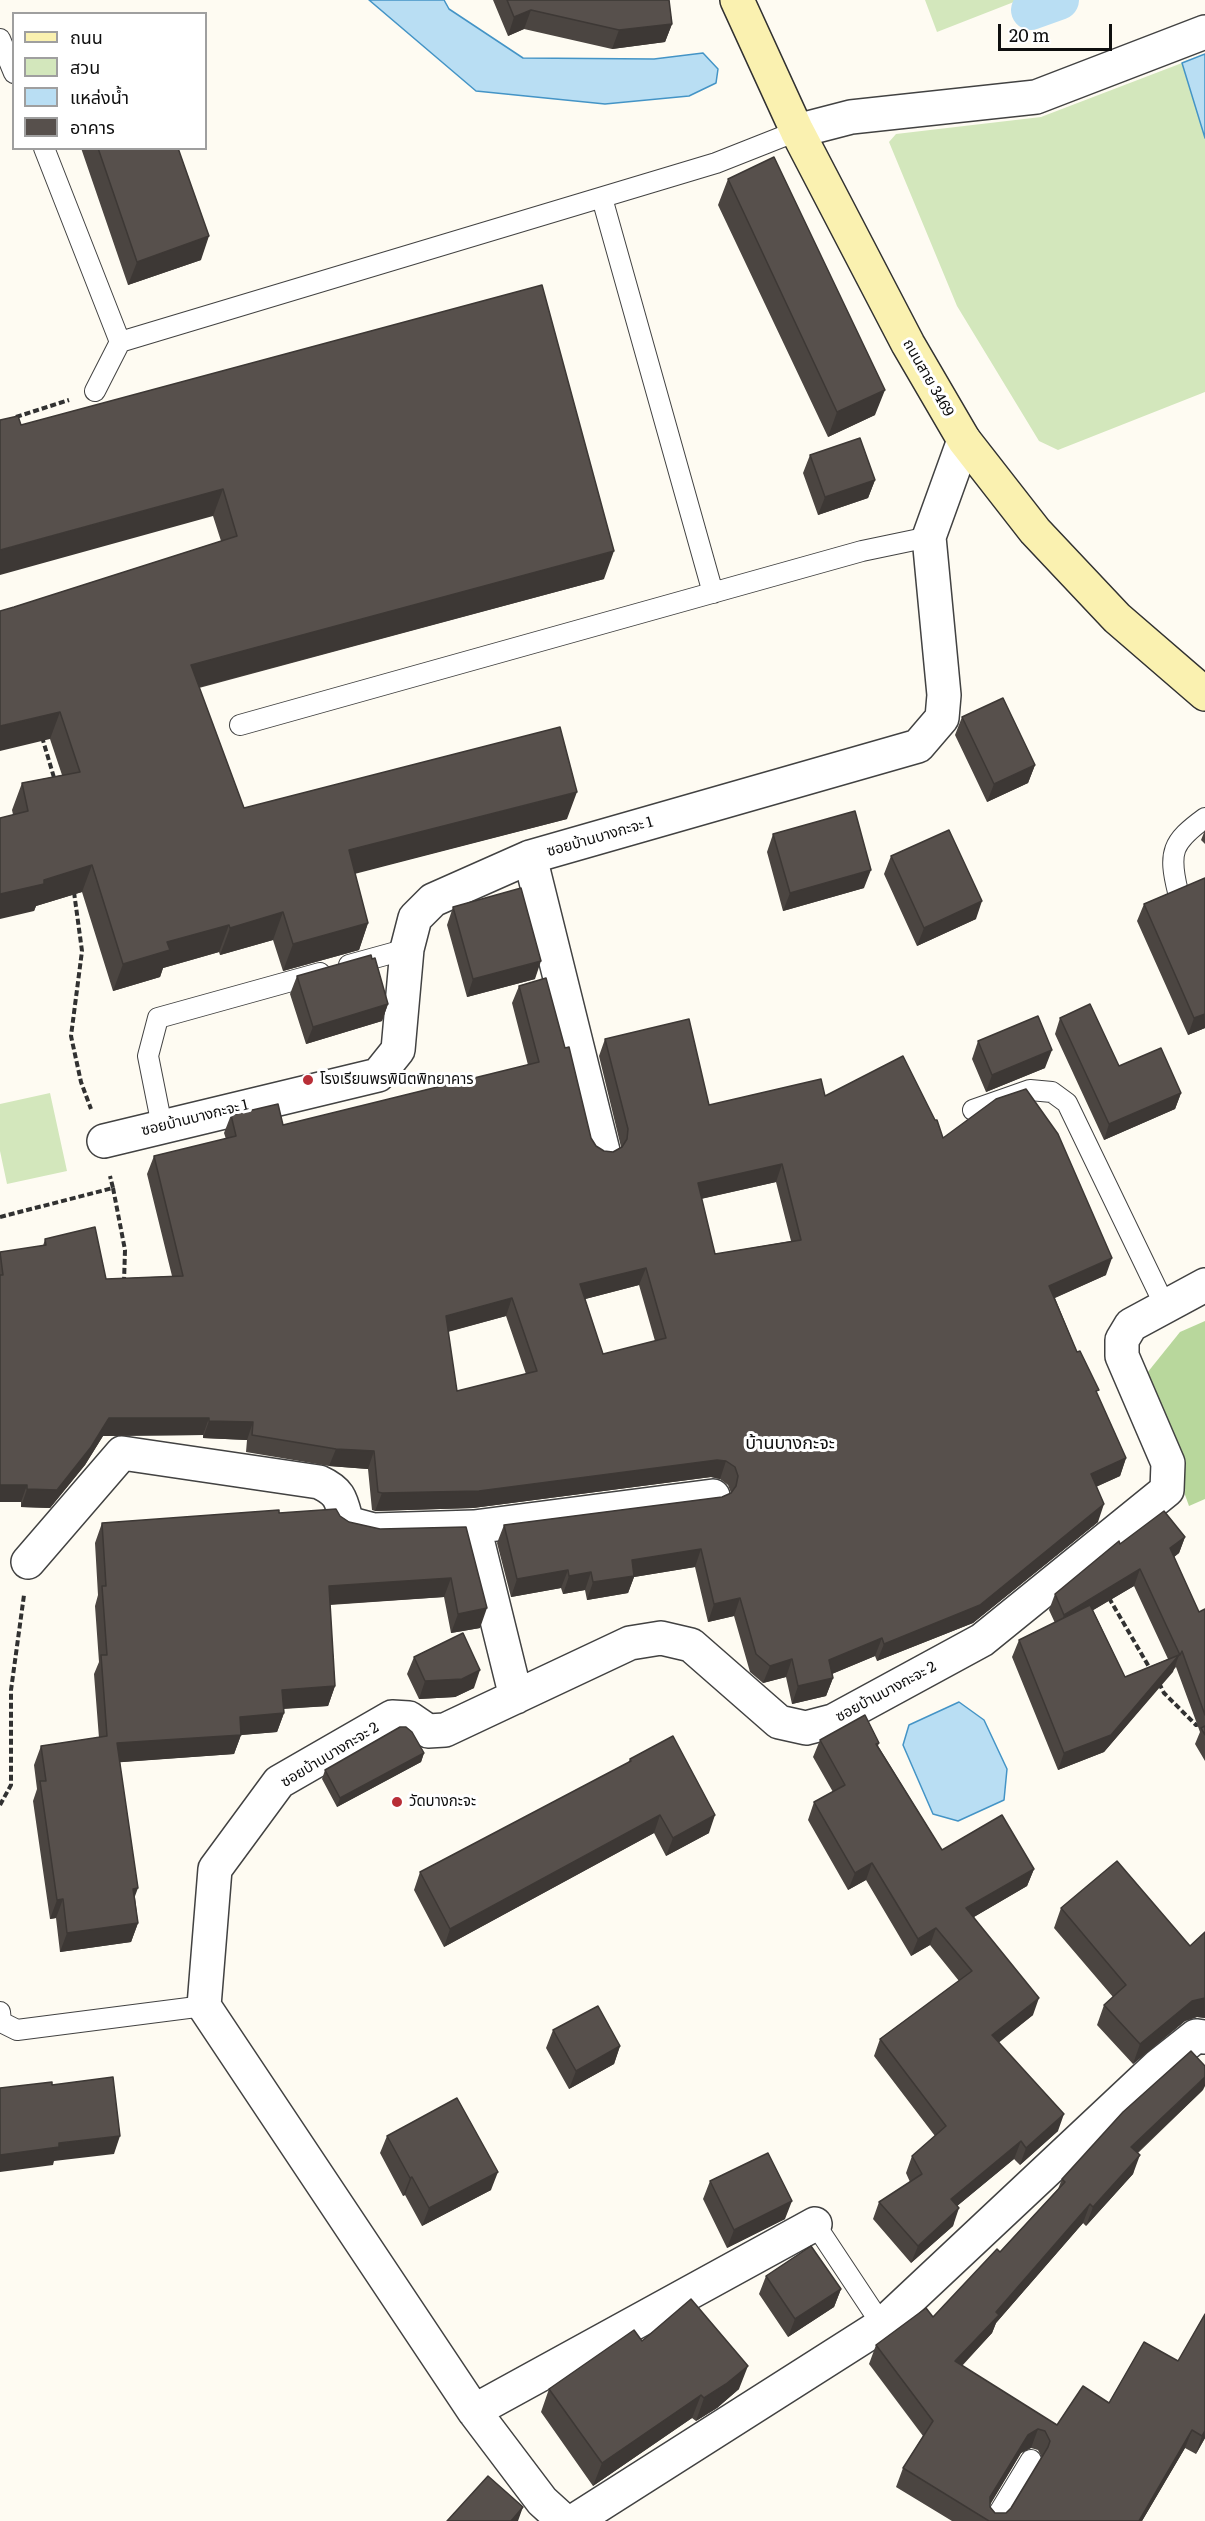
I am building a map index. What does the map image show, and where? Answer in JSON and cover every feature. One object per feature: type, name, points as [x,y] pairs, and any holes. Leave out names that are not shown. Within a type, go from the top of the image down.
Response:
[{"type":"street","name":"ถนนสาย 3469","points":[[737,0],[797,132],[908,344],[964,440],[1035,531],[1118,618],[1205,694]]},
{"type":"street","points":[[797,132],[851,117],[914,108],[1036,97],[1205,32]]},
{"type":"street","name":"ซอยบ้านบางกะจะ 1","points":[[104,1141],[378,1075],[398,1050],[407,949],[415,918],[433,900],[530,857],[918,747],[942,718],[944,695],[929,537],[964,440]]},
{"type":"street","points":[[530,857],[603,1151]]},
{"type":"street","name":"ซอยบ้านบางกะจะ 2","points":[[204,2006],[215,1869],[279,1782],[392,1717],[409,1718],[428,1731],[446,1730],[630,1643],[661,1638],[691,1645],[778,1722],[806,1728],[833,1721],[982,1640],[1167,1490],[1168,1463],[1122,1356],[1122,1340],[1131,1325],[1205,1285]]},
{"type":"street","points":[[28,1562],[122,1453],[319,1482],[340,1496],[347,1523],[373,1530],[474,1527],[713,1496]]},
{"type":"street","points":[[474,1527],[516,1697]]},
{"type":"street","points":[[204,2006],[474,2411],[542,2501],[564,2521]]},
{"type":"street","points":[[574,2521],[882,2325],[1158,2066],[1196,2036],[1205,2037]]},
{"type":"street","points":[[474,2411],[815,2224]]},
{"type":"lane","points":[[0,39],[12,68]]},
{"type":"lane","points":[[95,392],[120,342],[716,163],[797,132]]},
{"type":"lane","points":[[45,150],[120,342]]},
{"type":"lane","points":[[602,198],[713,592]]},
{"type":"lane","points":[[240,725],[862,551],[929,537]]},
{"type":"lane","points":[[1178,892],[1172,867],[1173,850],[1184,833],[1205,818]]},
{"type":"lane","points":[[162,1126],[148,1056],[158,1018],[407,949]]},
{"type":"lane","points":[[973,1110],[1030,1090],[1052,1092],[1067,1102],[1165,1306]]},
{"type":"lane","points":[[0,2012],[1,2022],[17,2030],[204,2006]]},
{"type":"lane","points":[[815,2224],[882,2325]]},
{"type":"lane","points":[[994,2521],[1031,2460]]},
{"type":"path","points":[[10,419],[95,392]]},
{"type":"path","points":[[41,732],[56,789]]},
{"type":"path","points":[[73,887],[82,951],[71,1036],[81,1082],[104,1141],[125,1250],[124,1286]]},
{"type":"path","points":[[0,1217],[113,1188]]},
{"type":"path","points":[[1086,1557],[1164,1693],[1196,1725],[1205,1723]]},
{"type":"path","points":[[0,1804],[11,1785],[11,1690],[28,1562]]},
{"type":"green space","points":[[925,0],[1019,0],[937,32]]},
{"type":"green space","points":[[1182,63],[1205,138],[1205,392],[1058,450],[1039,441],[957,306],[889,142],[896,134],[1041,117]]},
{"type":"green space","points":[[50,1093],[67,1171],[7,1184],[0,1151],[0,1104]]},
{"type":"green space","points":[[1205,1321],[1205,1499],[1189,1506],[1143,1378],[1180,1332]]},
{"type":"water","points":[[369,0],[444,0],[449,9],[523,58],[654,59],[703,53],[718,69],[716,83],[689,96],[605,104],[476,91]]},
{"type":"water","points":[[1205,54],[1205,138],[1182,63]]},
{"type":"water","points":[[959,1702],[984,1720],[1007,1769],[1004,1800],[958,1821],[933,1814],[903,1745],[909,1725]]},
{"type":"building","points":[[507,0],[669,0],[672,24],[619,30],[531,10],[514,17]]},
{"type":"building","points":[[99,150],[179,150],[209,236],[137,262]]},
{"type":"building","points":[[774,157],[885,390],[837,412],[728,179]]},
{"type":"building","points":[[542,285],[614,551],[191,665],[244,808],[560,727],[577,792],[349,850],[368,923],[293,944],[283,912],[230,928],[229,925],[167,942],[170,950],[123,964],[92,865],[44,880],[44,884],[0,894],[0,818],[28,811],[22,783],[80,772],[60,712],[0,726],[0,611],[237,536],[223,489],[0,550],[0,420],[18,416],[21,425]]},
{"type":"building","points":[[860,438],[875,480],[825,497],[810,455]]},
{"type":"building","points":[[1003,698],[1035,765],[994,784],[962,717]]},
{"type":"building","points":[[855,811],[871,870],[790,893],[773,834]]},
{"type":"building","points":[[949,830],[982,901],[924,928],[891,856]]},
{"type":"building","points":[[1205,878],[1205,1014],[1194,1018],[1144,904]]},
{"type":"building","points":[[521,888],[541,961],[473,979],[453,907]]},
{"type":"building","points":[[371,955],[372,959],[375,958],[388,1004],[313,1027],[297,976]]},
{"type":"building","points":[[546,978],[565,1048],[569,1047],[591,1138],[596,1146],[604,1151],[613,1152],[622,1147],[627,1139],[628,1129],[605,1039],[689,1019],[709,1105],[821,1079],[825,1096],[903,1056],[937,1120],[943,1138],[996,1099],[1026,1089],[1058,1134],[1112,1258],[1049,1286],[1077,1352],[1080,1351],[1099,1390],[1096,1391],[1126,1458],[1091,1474],[1104,1504],[980,1605],[884,1644],[882,1638],[829,1660],[833,1678],[798,1686],[792,1659],[770,1666],[756,1654],[740,1598],[714,1604],[701,1549],[632,1560],[634,1576],[593,1582],[591,1572],[569,1576],[568,1570],[517,1579],[504,1525],[722,1497],[731,1493],[736,1486],[738,1476],[735,1467],[726,1461],[717,1460],[479,1491],[382,1493],[378,1492],[374,1451],[336,1449],[252,1435],[253,1422],[209,1421],[209,1418],[109,1418],[91,1447],[57,1490],[27,1489],[27,1485],[0,1485],[0,1275],[3,1275],[0,1252],[46,1245],[45,1239],[95,1227],[106,1279],[183,1276],[154,1156],[236,1136],[231,1115],[278,1104],[283,1125],[539,1062],[519,986]],"holes":[[[782,1164],[801,1240],[715,1254],[698,1183]],[[646,1268],[666,1338],[603,1354],[580,1284]],[[512,1298],[537,1371],[457,1391],[446,1316]]]},
{"type":"building","points":[[1090,1004],[1119,1066],[1161,1048],[1181,1093],[1109,1124],[1060,1018]]},
{"type":"building","points":[[1038,1016],[1052,1050],[992,1075],[978,1041]]},
{"type":"building","points":[[336,1509],[340,1516],[349,1522],[380,1529],[466,1527],[487,1608],[458,1614],[451,1578],[329,1586],[335,1686],[282,1690],[284,1713],[240,1717],[241,1735],[117,1743],[138,1888],[133,1889],[138,1923],[67,1933],[63,1899],[57,1900],[40,1781],[46,1781],[41,1746],[107,1736],[101,1655],[107,1655],[102,1586],[106,1586],[102,1523],[279,1510],[279,1513]]},
{"type":"building","points":[[1164,1511],[1185,1537],[1170,1548],[1199,1612],[1205,1609],[1205,1715],[1182,1651],[1180,1655],[1140,1569],[1064,1615],[1055,1594],[1119,1541],[1120,1544]]},
{"type":"building","points":[[1090,1605],[1125,1677],[1179,1655],[1111,1735],[1064,1753],[1019,1640]]},
{"type":"building","points":[[463,1633],[480,1670],[462,1679],[425,1681],[414,1657]]},
{"type":"building","points":[[865,1715],[879,1743],[876,1744],[942,1850],[1002,1815],[1034,1869],[966,1908],[1039,1998],[992,2035],[1064,2114],[1026,2148],[1021,2141],[951,2199],[959,2208],[918,2246],[879,2202],[922,2174],[912,2156],[946,2126],[880,2039],[972,1971],[936,1928],[918,1939],[872,1863],[855,1873],[814,1802],[845,1785],[820,1740]]},
{"type":"building","points":[[400,1727],[406,1727],[412,1732],[424,1753],[340,1798],[325,1770]]},
{"type":"building","points":[[673,1736],[715,1815],[673,1838],[660,1815],[450,1929],[420,1872],[631,1761],[630,1759]]},
{"type":"building","points":[[1117,1861],[1190,1946],[1205,1932],[1205,1998],[1192,2001],[1140,2044],[1104,2005],[1126,1985],[1061,1908]]},
{"type":"building","points":[[598,2006],[620,2046],[576,2071],[553,2030]]},
{"type":"building","points":[[1191,2051],[1205,2066],[1205,2077],[1131,2147],[1140,2155],[1093,2207],[1090,2204],[996,2312],[999,2315],[955,2361],[1057,2425],[1083,2386],[1109,2403],[1144,2342],[1178,2361],[1205,2314],[1205,2431],[1202,2436],[1192,2430],[1139,2521],[989,2521],[903,2468],[933,2421],[876,2345],[926,2308],[933,2317],[997,2249],[1000,2252],[1065,2182],[1062,2179],[1123,2112]],"holes":[[[1038,2429],[1045,2431],[1050,2441],[1048,2447],[1011,2508],[1006,2513],[995,2513],[990,2507],[990,2497],[1028,2435]]]},
{"type":"building","points":[[113,2077],[120,2136],[59,2143],[59,2147],[0,2155],[0,2088],[52,2082],[52,2085]]},
{"type":"building","points":[[457,2098],[498,2172],[429,2208],[387,2136]]},
{"type":"building","points":[[768,2153],[792,2201],[734,2230],[710,2181]]},
{"type":"building","points":[[811,2246],[841,2289],[795,2319],[766,2276]]},
{"type":"building","points":[[691,2299],[748,2366],[726,2384],[704,2398],[701,2395],[602,2463],[549,2389],[634,2330],[642,2341]]},
{"type":"building","points":[[488,2476],[523,2507],[511,2521],[447,2521]]},
{"type":"waterway","points":[[1031,10],[1059,0]]},
{"type":"place","name":"โรงเรียนพรพินิตพิทยาคาร","points":[[308,1080]]},
{"type":"place","name":"วัดบางกะจะ","points":[[397,1802]]},
{"type":"district","name":"บ้านบางกะจะ","points":[[790,1444]]}]
